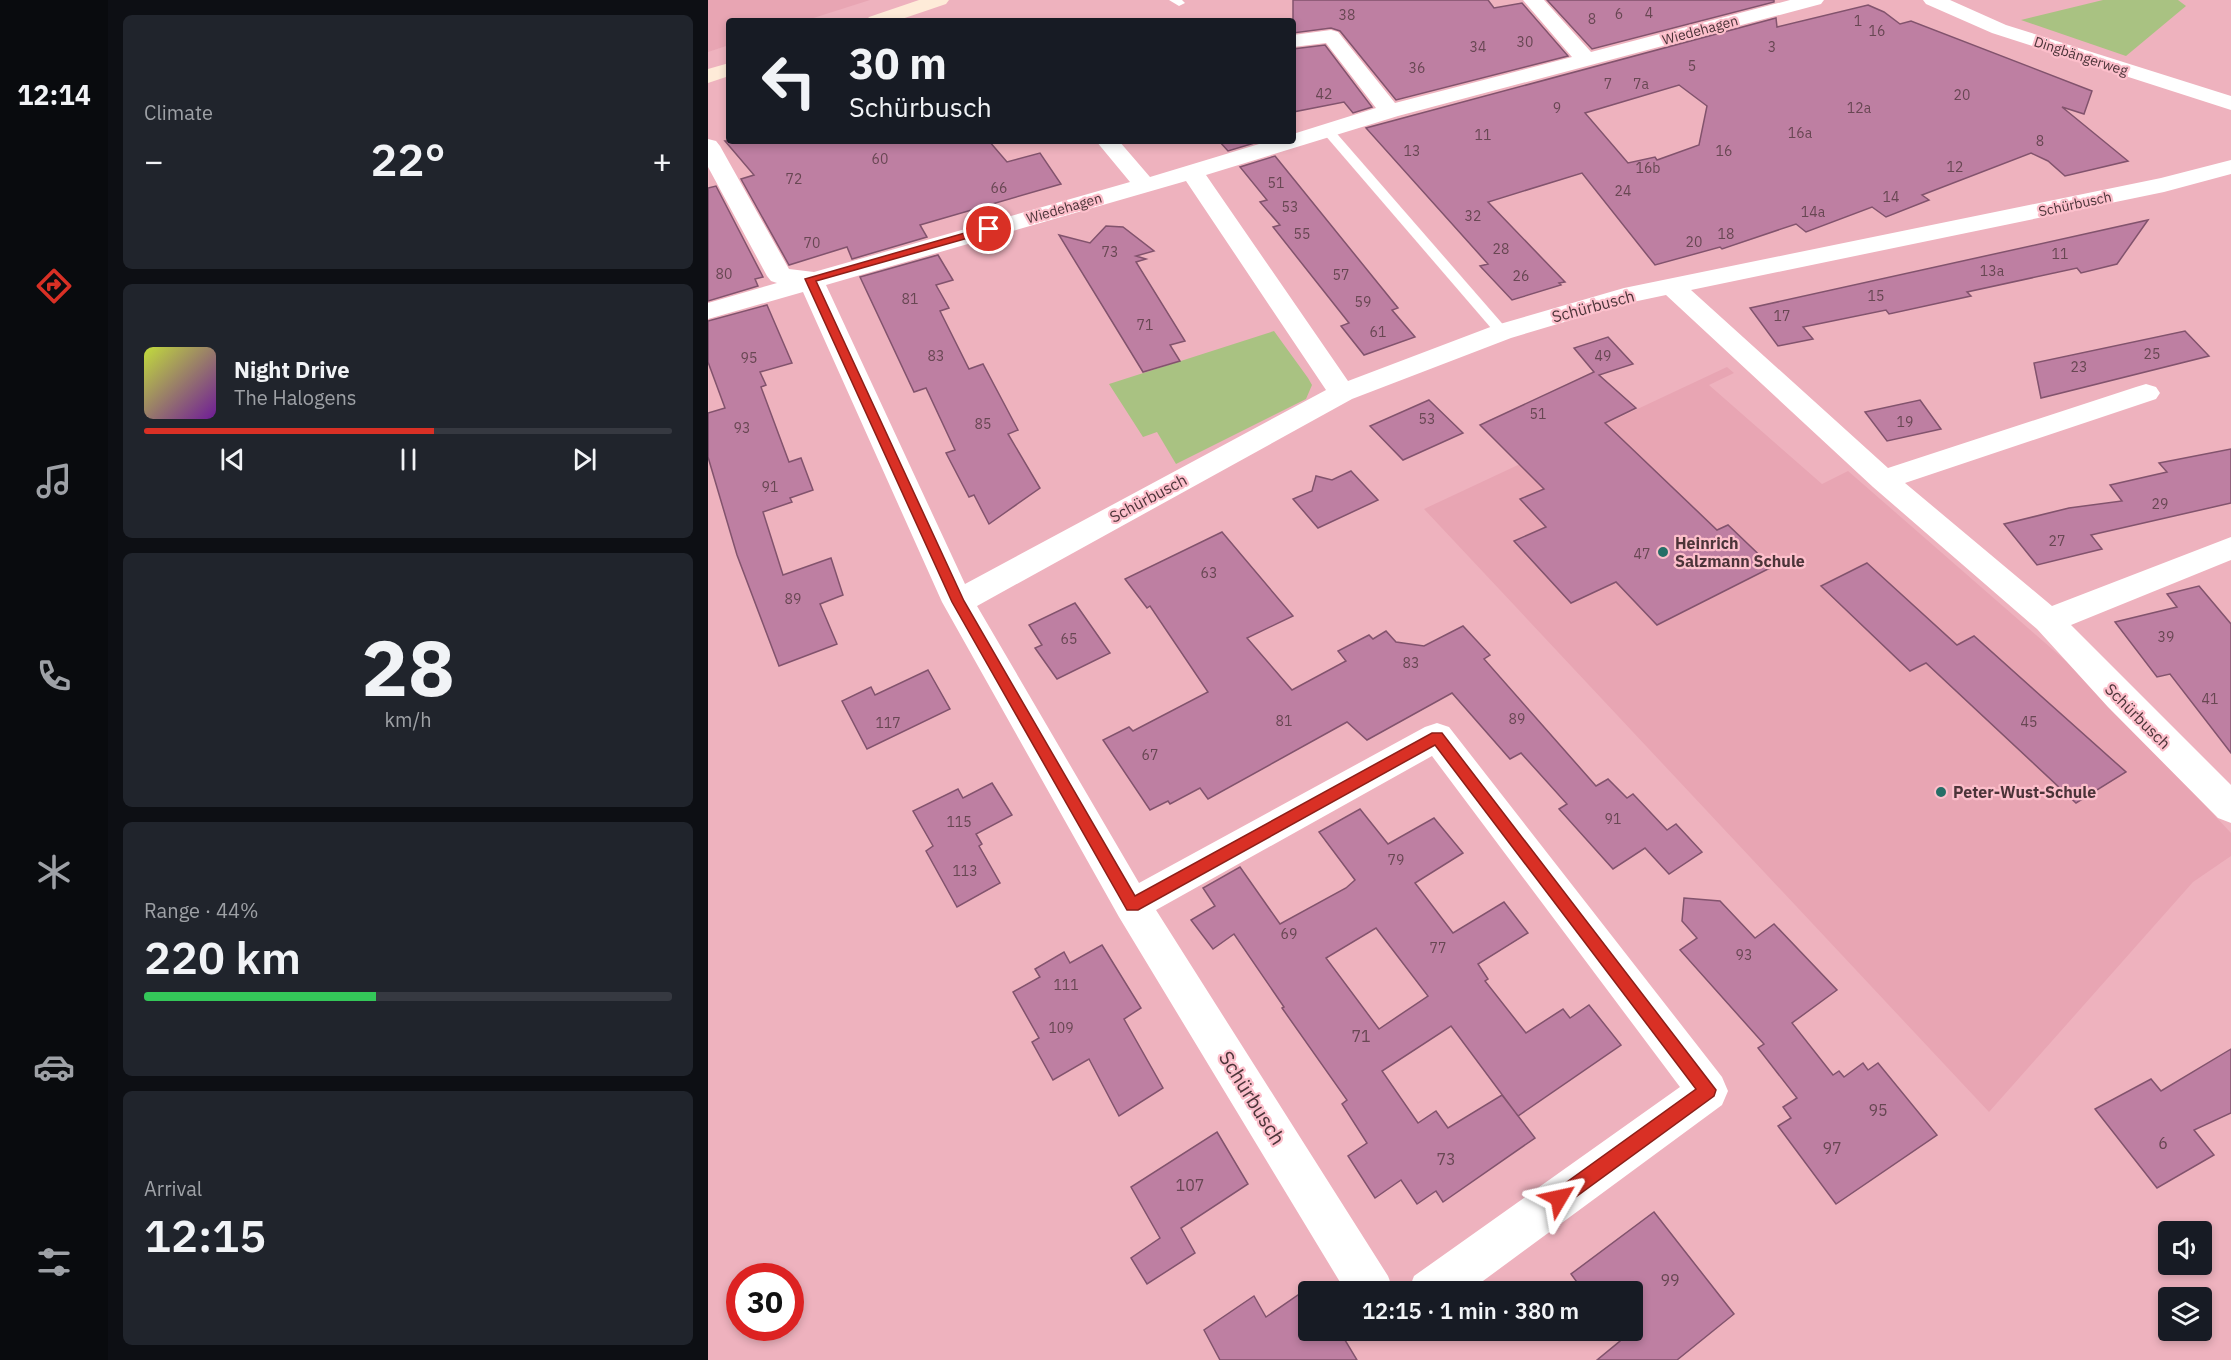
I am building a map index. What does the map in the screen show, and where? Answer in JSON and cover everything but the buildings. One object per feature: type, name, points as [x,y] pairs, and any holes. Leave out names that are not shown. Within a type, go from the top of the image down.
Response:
[{"type":"main road","points":[[885,18],[939,0]]},
{"type":"main road","points":[[708,76],[726,70]]},
{"type":"street","points":[[1533,0],[1587,61]]},
{"type":"street","name":"Wiedehagen","points":[[1296,140],[1390,111],[1814,0]]},
{"type":"street","name":"Dingbängerweg","points":[[1934,0],[1999,29],[2231,103]]},
{"type":"street","points":[[1296,41],[1331,36],[1390,111]]},
{"type":"street","points":[[1110,144],[1145,185]]},
{"type":"street","name":"Wiedehagen","points":[[708,311],[810,279],[1284,144]]},
{"type":"street","name":"Wiedehagen","points":[[708,146],[780,276],[810,279]]},
{"type":"street","name":"Schürbusch","points":[[1365,1281],[1132,905],[958,602],[1342,393],[1502,332],[1624,296],[2164,185],[2231,167]]},
{"type":"street","points":[[1192,171],[1342,393]]},
{"type":"street","points":[[810,279],[958,602]]},
{"type":"street","name":"Schürbusch","points":[[1671,286],[1883,480],[2048,621],[2120,698],[2231,808]]},
{"type":"street","points":[[1883,480],[2146,393]]},
{"type":"street","points":[[2048,621],[2231,548]]},
{"type":"street","points":[[1132,905],[1437,737],[1708,1090],[1445,1281]]},
{"type":"lane","points":[[1328,131],[1502,332]]},
{"type":"shaded area","points":[[708,0],[870,0],[813,18],[726,18],[726,46],[708,52]]},
{"type":"shaded area","name":"Peter-Wust-Schule","points":[[1727,367],[1734,373],[1709,385],[1822,484],[1848,471],[2090,682],[2231,833],[2231,856],[2193,882],[1989,1112],[1424,509]]},
{"type":"green space","points":[[2103,0],[2178,0],[2186,6],[2126,56],[2021,20]]},
{"type":"green space","points":[[1274,331],[1312,385],[1306,399],[1176,464],[1157,432],[1143,437],[1109,384]]},
{"type":"place","name":"Heinrich Salzmann Schule","points":[[1663,552]]},
{"type":"place","name":"Peter-Wust-Schule","points":[[1941,792]]},
{"type":"route","points":[[989,229],[810,279],[958,602],[1132,905],[1437,737],[1708,1090],[1559,1198]]}]
